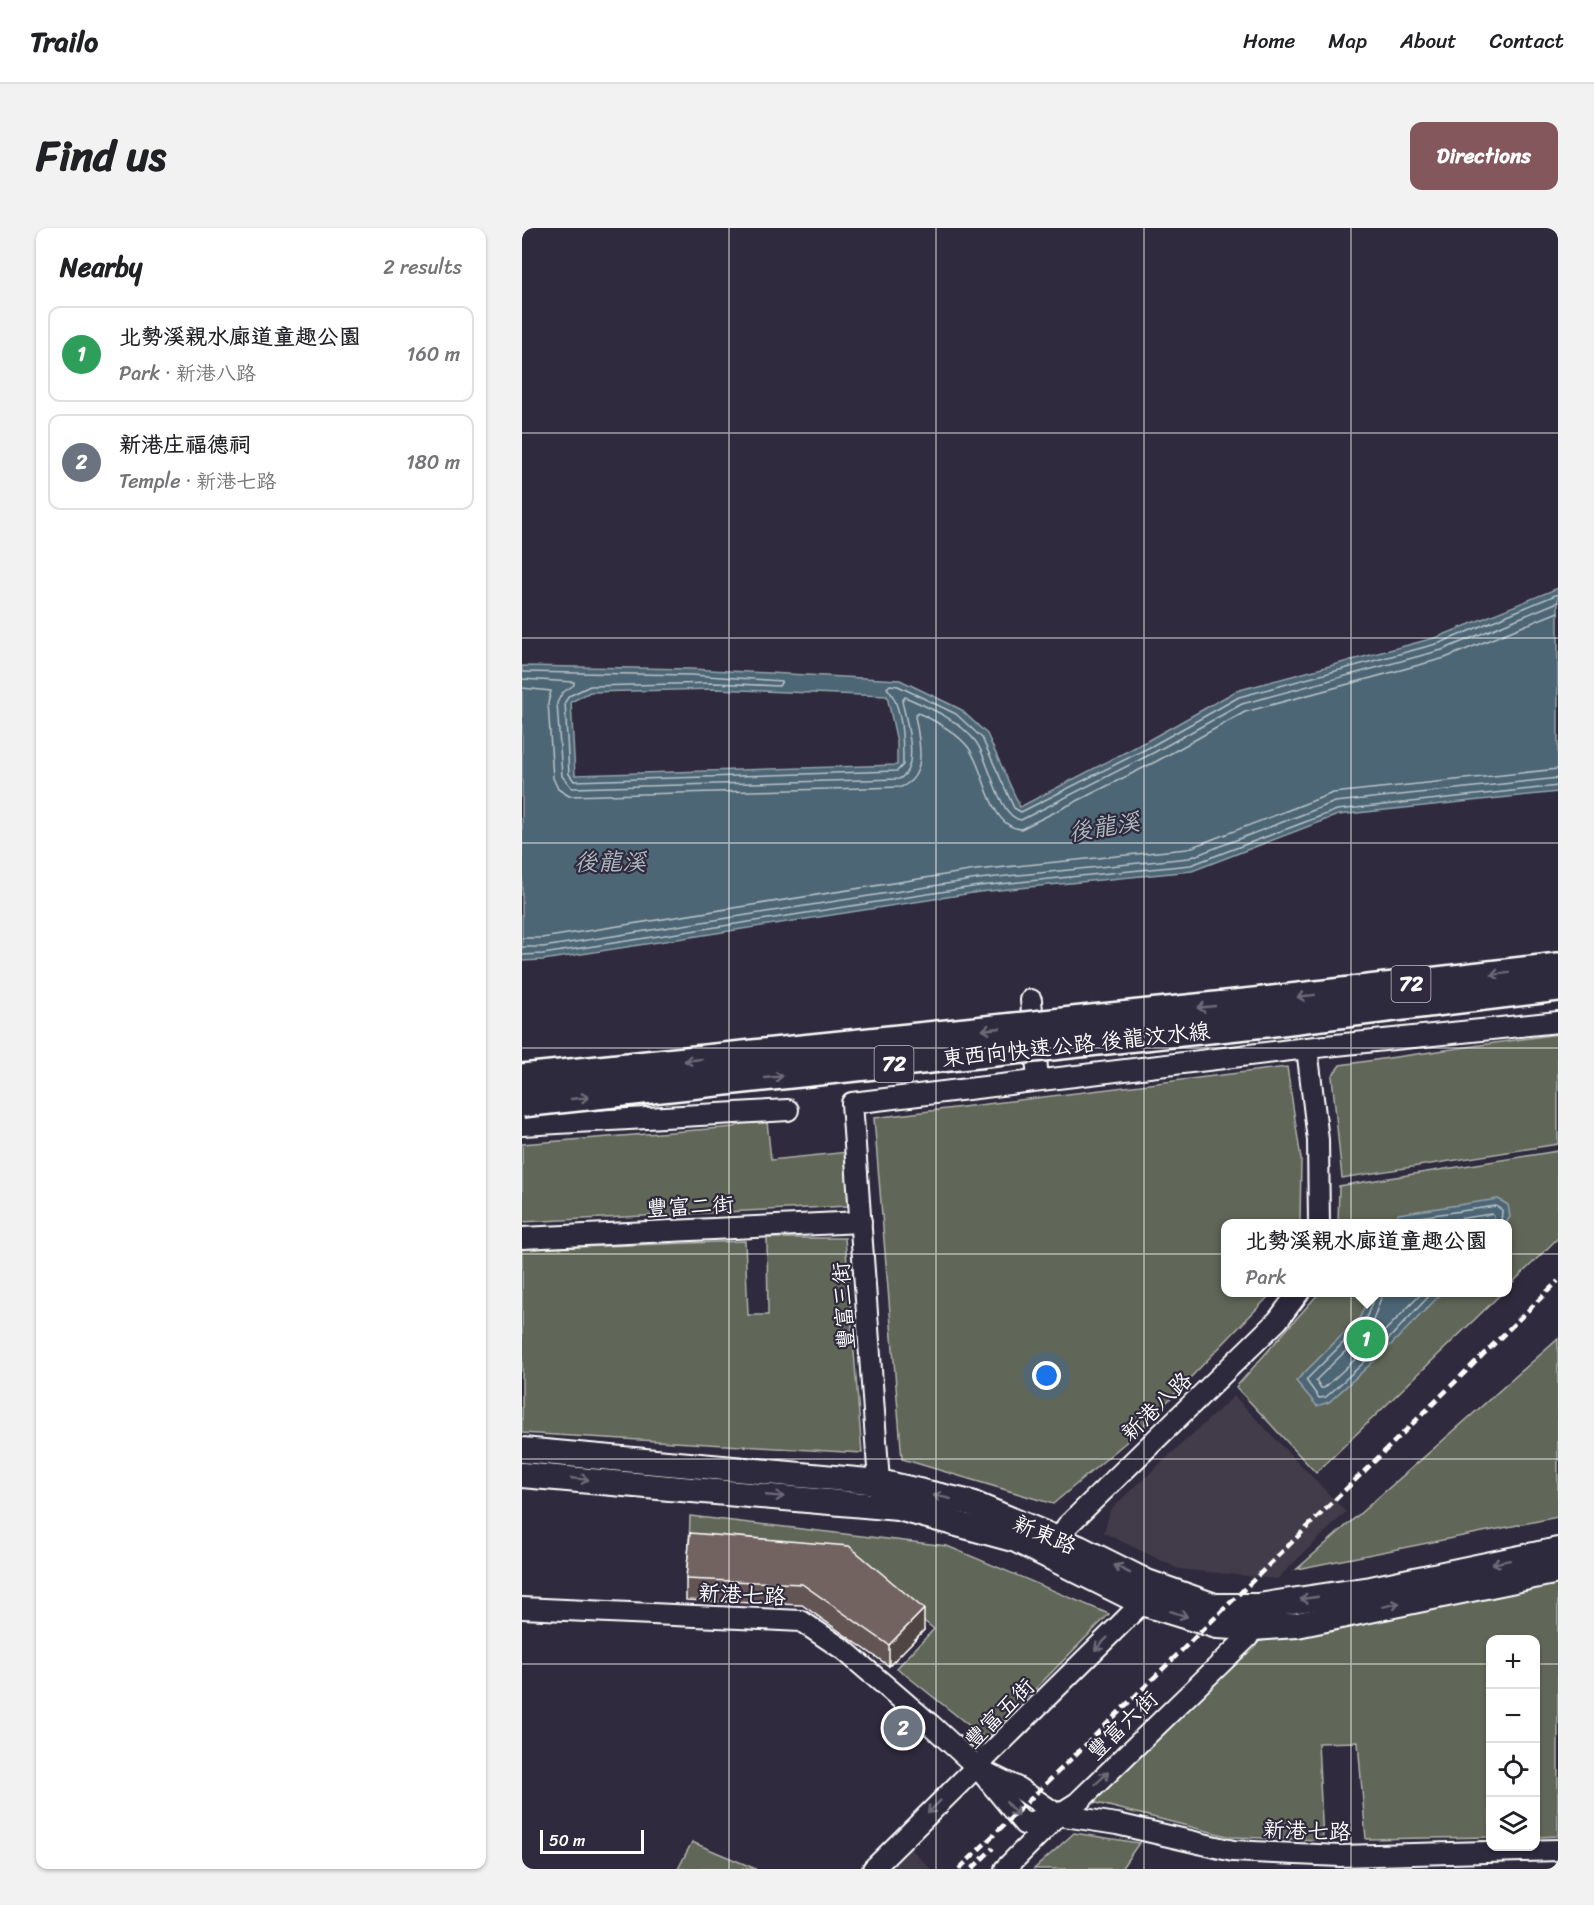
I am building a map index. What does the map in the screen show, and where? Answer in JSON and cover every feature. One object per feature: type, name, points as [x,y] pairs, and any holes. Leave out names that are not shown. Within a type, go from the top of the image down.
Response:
[{"type":"highway","name":"東西向快速公路 後龍汶水線","points":[[525,1109],[1265,1012],[1558,967]]},
{"type":"highway","name":"東西向快速公路 後龍汶水線","points":[[522,1078],[1265,1012],[1315,1017],[1558,987]]},
{"type":"highway","points":[[1315,1017],[1558,1006]]},
{"type":"main road","name":"新東路","points":[[522,1450],[880,1493],[1016,1540],[1056,1548],[1217,1626],[1371,1589],[1558,1550]]},
{"type":"main road","name":"新東路","points":[[522,1474],[880,1493]]},
{"type":"main road","name":"新東路","points":[[1255,1617],[1297,1625],[1558,1571]]},
{"type":"street","points":[[1031,1000],[1038,1080],[1307,1048],[1558,1022]]},
{"type":"street","points":[[1307,1048],[1318,1140],[1319,1219]]},
{"type":"street","name":"豐富三街","points":[[880,1493],[852,1103],[1038,1080]]},
{"type":"street","points":[[525,1109],[788,1110]]},
{"type":"street","name":"豐富二街","points":[[522,1238],[861,1222]]},
{"type":"street","name":"新港八路","points":[[1056,1548],[1067,1526],[1257,1341],[1296,1297]]},
{"type":"street","name":"豐富五街","points":[[873,1869],[978,1768],[1145,1593]]},
{"type":"street","name":"新港七路","points":[[522,1608],[801,1621],[844,1650],[978,1768],[1024,1824],[1058,1815],[1117,1824],[1233,1851],[1340,1856],[1558,1850]]},
{"type":"street","name":"豐富六街","points":[[1005,1869],[1058,1815],[1077,1803],[1248,1637],[1255,1617]]},
{"type":"street","name":"新港七路","points":[[978,1768],[1018,1788],[1058,1815]]},
{"type":"shaded area","points":[[1234,1396],[1346,1512],[1277,1579],[1179,1569],[1104,1533],[1110,1510]]},
{"type":"shaded area","points":[[909,1847],[931,1869],[887,1869]]},
{"type":"green space","points":[[1558,1034],[1558,1144],[1342,1178],[1332,1076],[1340,1065]]},
{"type":"green space","points":[[1287,1067],[1301,1159],[1300,1219],[1221,1219],[1221,1297],[1268,1297],[1138,1432],[1053,1504],[902,1459],[874,1118]]},
{"type":"green space","points":[[757,1118],[767,1121],[771,1160],[848,1152],[848,1206],[522,1222],[522,1144],[734,1127]]},
{"type":"green space","points":[[1558,1151],[1558,1238],[1512,1283],[1512,1219],[1338,1219],[1339,1186]]},
{"type":"green space","points":[[767,1238],[845,1238],[862,1453],[522,1433],[522,1249],[745,1241],[748,1315],[768,1315]]},
{"type":"green space","points":[[1315,1297],[1498,1297],[1316,1473],[1236,1387]]},
{"type":"green space","points":[[1558,1339],[1558,1517],[1297,1569]]},
{"type":"green space","points":[[690,1516],[947,1546],[1109,1614],[986,1739],[897,1668],[934,1629],[881,1587],[689,1548]]},
{"type":"green space","points":[[1558,1583],[1558,1836],[1540,1837],[1540,1635],[1486,1635],[1486,1837],[1366,1839],[1358,1742],[1318,1743],[1323,1840],[1231,1837],[1089,1801],[1257,1642],[1390,1618]]},
{"type":"green space","points":[[1074,1833],[1139,1843],[1121,1869],[1034,1869]]},
{"type":"green space","points":[[692,1842],[756,1869],[678,1869]]},
{"type":"water","name":"後龍溪","points":[[1558,588],[1558,792],[1338,815],[1192,871],[979,892],[543,960],[522,961],[522,666],[691,669],[900,680],[960,709],[987,734],[1020,807],[1147,741],[1236,691],[1438,637]],"holes":[[[715,689],[887,696],[897,742],[897,765],[575,775],[571,702],[590,692]]]},
{"type":"water","points":[[1498,1199],[1508,1205],[1510,1217],[1509,1219],[1396,1219],[1398,1214]]},
{"type":"water","points":[[1369,1297],[1438,1297],[1384,1352],[1329,1402],[1317,1406],[1296,1381],[1360,1317]]},
{"type":"building","points":[[690,1533],[849,1546],[924,1609],[889,1645],[802,1584],[686,1579]]},
{"type":"railway","points":[[959,1869],[1558,1281]]},
{"type":"railway","points":[[972,1869],[993,1848]]},
{"type":"place","name":"北勢溪親水廊道童趣公園","points":[[1366,1339]]},
{"type":"place","name":"新港庄福德祠","points":[[903,1728]]}]
